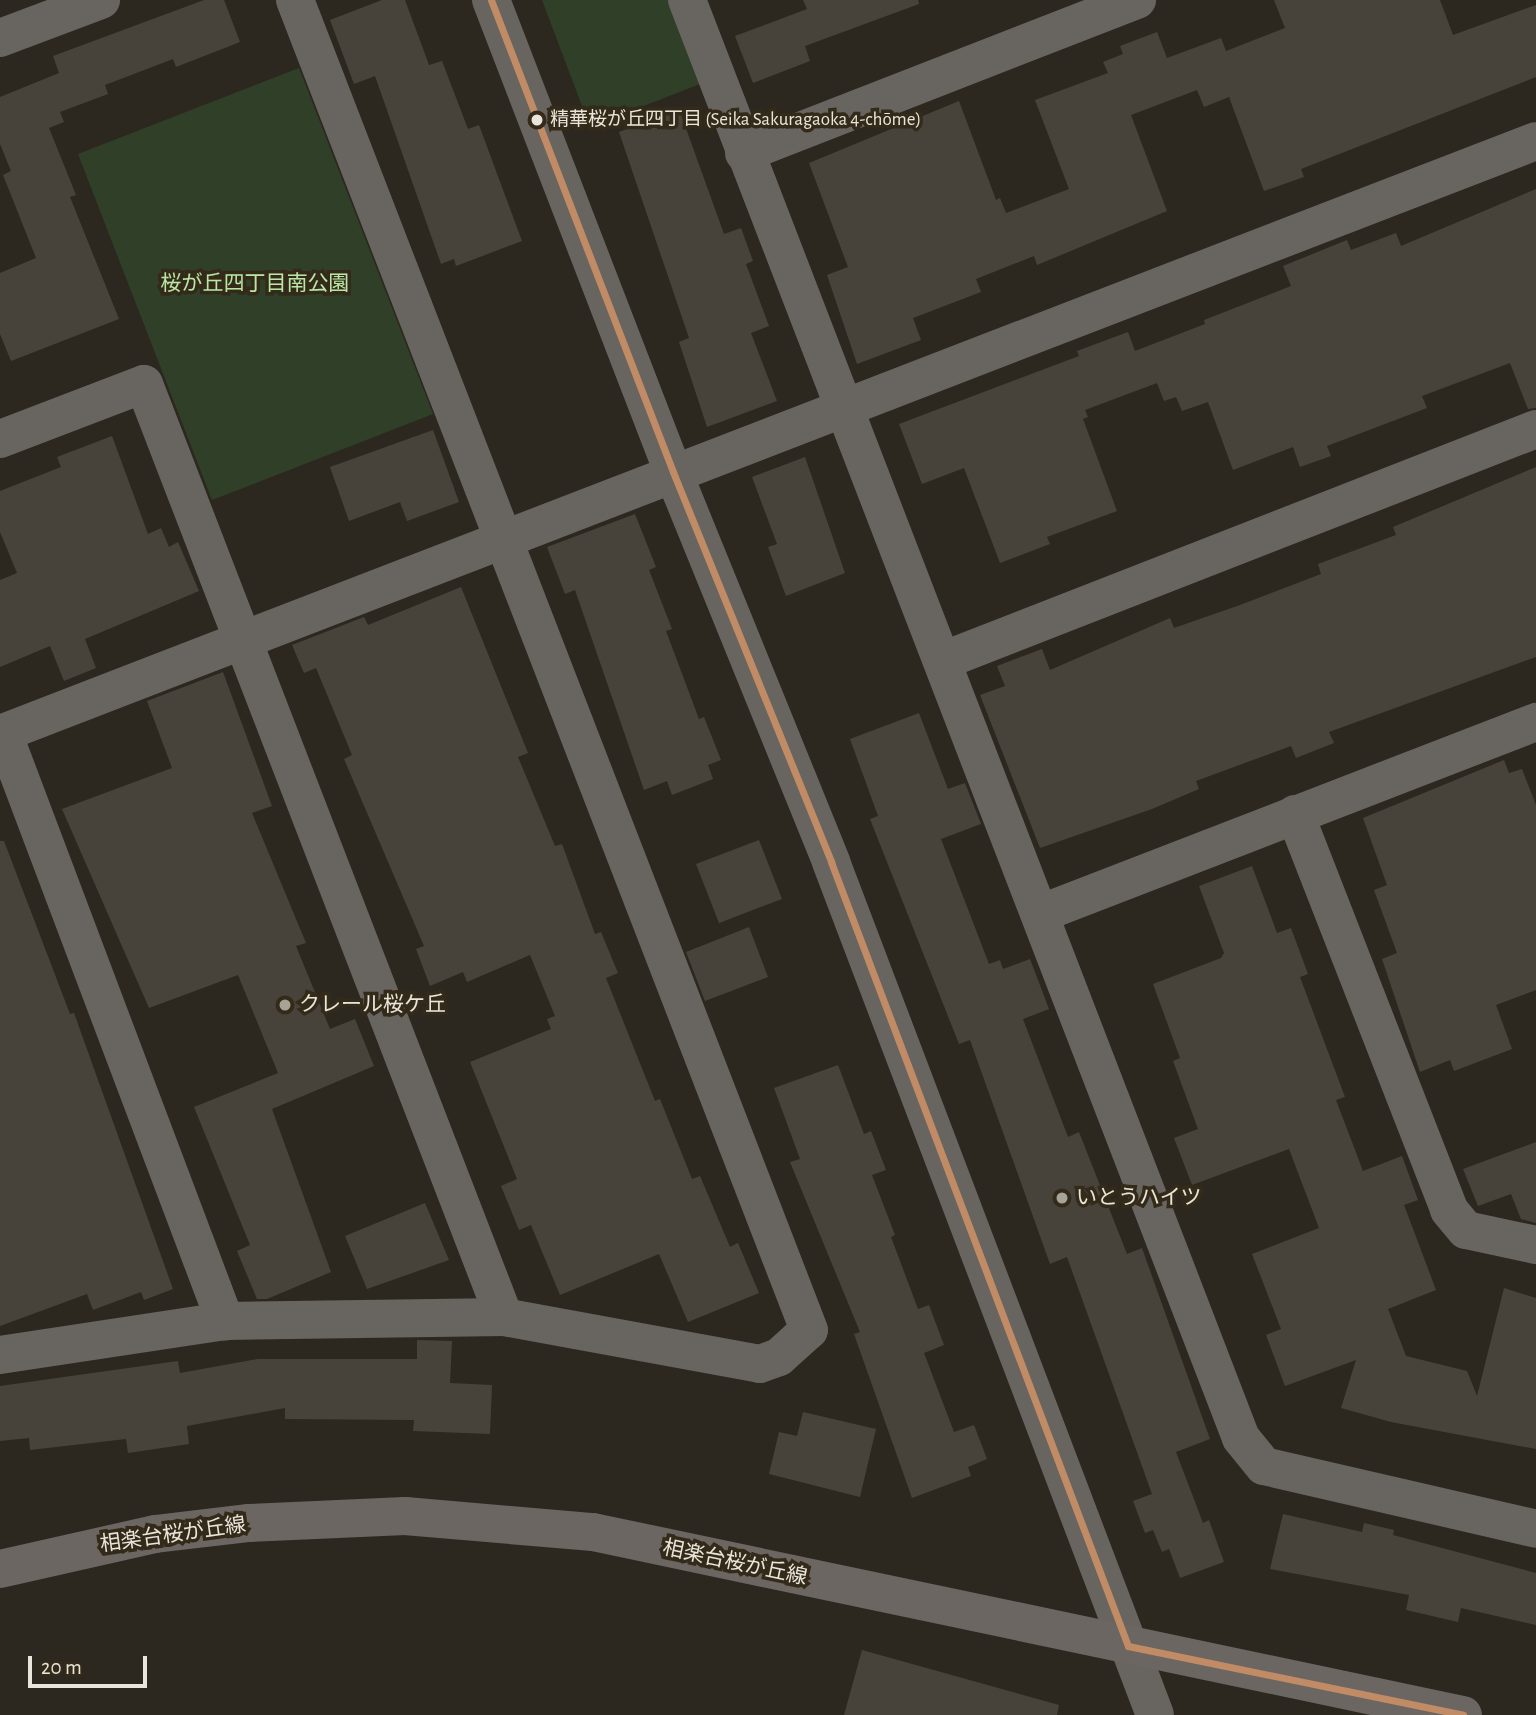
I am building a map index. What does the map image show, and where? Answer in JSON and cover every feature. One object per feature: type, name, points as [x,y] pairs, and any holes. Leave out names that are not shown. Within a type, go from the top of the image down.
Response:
[{"type":"main road","name":"相楽台桜が丘線","points":[[0,1569],[155,1534],[249,1523],[405,1516],[593,1532],[1463,1715]]},
{"type":"street","points":[[0,38],[101,0]]},
{"type":"street","points":[[0,1354],[225,1321],[504,1317],[760,1364],[779,1357],[809,1330],[295,0]]},
{"type":"street","points":[[491,0],[673,472],[836,875],[1155,1715]]},
{"type":"street","points":[[687,0],[744,153],[1042,913],[1241,1438],[1264,1466],[1536,1529]]},
{"type":"street","points":[[744,153],[1137,0]]},
{"type":"street","points":[[225,1321],[1,733],[503,540],[844,405],[1536,141]]},
{"type":"street","points":[[0,439],[144,384],[504,1317]]},
{"type":"street","points":[[942,661],[1536,429]]},
{"type":"street","points":[[1042,913],[1536,722]]},
{"type":"street","points":[[1296,814],[1449,1210],[1466,1230],[1536,1245]]},
{"type":"green space","points":[[542,0],[668,0],[700,84],[590,127]]},
{"type":"green space","name":"桜が丘四丁目南公園","points":[[299,68],[433,414],[212,500],[78,154]]},
{"type":"building","points":[[204,0],[224,0],[240,42],[176,67],[173,59],[105,85],[108,94],[60,112],[64,122],[49,128],[76,195],[70,197],[119,319],[11,361],[0,334],[0,273],[36,258],[3,175],[11,171],[0,144],[0,97],[59,73],[53,56]]},
{"type":"building","points":[[382,0],[405,0],[429,65],[442,61],[468,129],[479,125],[522,241],[456,266],[454,259],[441,264],[375,76],[354,84],[330,20]]},
{"type":"building","points":[[803,0],[918,0],[919,4],[805,46],[810,61],[753,83],[735,36],[807,9]]},
{"type":"building","points":[[1274,0],[1440,0],[1453,35],[1536,5],[1536,77],[1301,169],[1304,177],[1264,191],[1229,97],[1204,107],[1197,90],[1131,115],[1167,211],[1037,265],[1034,256],[976,279],[981,292],[913,318],[921,340],[857,364],[827,275],[848,267],[809,163],[959,101],[996,200],[1000,198],[1006,213],[1069,189],[1035,100],[1108,73],[1103,62],[1123,54],[1120,46],[1157,32],[1167,58],[1221,38],[1226,51],[1285,28]]},
{"type":"building","points":[[679,109],[724,234],[741,228],[753,261],[746,264],[769,326],[751,333],[777,401],[707,427],[679,342],[689,338],[619,132]]},
{"type":"building","points":[[1536,189],[1536,408],[1528,409],[1510,363],[1422,396],[1427,408],[1327,446],[1331,456],[1300,467],[1293,447],[1233,470],[1208,402],[1182,411],[1176,397],[1164,401],[1157,383],[1085,410],[1088,417],[1083,419],[1117,511],[1047,537],[1050,544],[1000,563],[964,468],[922,484],[899,424],[1079,356],[1077,351],[1128,332],[1135,351],[1205,324],[1204,320],[1291,286],[1283,266],[1347,240],[1351,250],[1396,233],[1401,246]]},
{"type":"building","points":[[433,430],[459,502],[407,521],[400,502],[349,521],[330,467]]},
{"type":"building","points":[[112,436],[148,534],[161,528],[169,547],[178,542],[199,591],[85,639],[96,668],[64,681],[50,646],[0,667],[0,580],[17,573],[0,532],[0,491],[61,467],[57,457]]},
{"type":"building","points":[[805,457],[845,573],[786,596],[768,547],[777,544],[752,477]]},
{"type":"building","points":[[1536,467],[1536,657],[1329,732],[1334,743],[1296,758],[1291,746],[1196,781],[1199,789],[1152,809],[1040,848],[980,695],[1005,686],[997,666],[1042,649],[1050,670],[1170,618],[1174,628],[1240,605],[1321,574],[1318,564],[1396,535],[1393,527]]},
{"type":"building","points":[[635,514],[656,567],[649,570],[672,629],[666,631],[699,719],[704,717],[721,760],[708,765],[713,779],[672,795],[667,781],[644,790],[575,590],[565,594],[547,547]]},
{"type":"building","points":[[461,587],[528,753],[518,757],[555,846],[562,844],[595,934],[601,932],[618,973],[606,978],[655,1101],[660,1099],[692,1179],[700,1176],[730,1247],[738,1243],[759,1293],[688,1322],[659,1254],[560,1295],[531,1225],[519,1230],[501,1186],[517,1179],[470,1062],[551,1029],[547,1019],[555,1016],[530,955],[467,982],[463,972],[430,986],[416,949],[424,946],[344,759],[352,755],[316,668],[304,673],[292,645],[364,617],[368,625]]},
{"type":"building","points":[[223,672],[272,806],[252,813],[306,943],[296,946],[330,1029],[355,1019],[374,1066],[272,1109],[331,1272],[267,1299],[257,1299],[237,1251],[250,1245],[194,1107],[278,1073],[238,975],[149,1008],[62,809],[172,768],[147,701]]},
{"type":"building","points":[[919,713],[948,789],[965,783],[981,824],[941,839],[989,964],[1000,960],[1003,969],[1030,959],[1049,1009],[1023,1019],[1068,1137],[1079,1132],[1127,1254],[1142,1248],[1210,1439],[1176,1452],[1203,1523],[1209,1520],[1224,1562],[1180,1578],[1169,1549],[1162,1552],[1153,1530],[1145,1533],[1133,1501],[1152,1494],[1067,1257],[1050,1264],[970,1040],[959,1044],[870,819],[878,816],[850,739]]},
{"type":"building","points":[[1504,760],[1509,773],[1522,769],[1536,805],[1536,990],[1496,1005],[1512,1049],[1454,1071],[1450,1060],[1420,1072],[1382,959],[1397,953],[1374,890],[1387,885],[1363,818]]},
{"type":"building","points":[[759,840],[782,899],[719,923],[696,864]]},
{"type":"building","points":[[0,841],[4,841],[70,1014],[74,1013],[173,1289],[144,1300],[141,1292],[93,1310],[87,1294],[0,1326]]},
{"type":"building","points":[[1252,866],[1277,933],[1291,928],[1308,974],[1300,977],[1345,1097],[1336,1100],[1363,1171],[1402,1156],[1418,1200],[1404,1205],[1436,1290],[1388,1309],[1406,1356],[1467,1371],[1477,1396],[1504,1288],[1536,1298],[1536,1449],[1391,1422],[1341,1408],[1356,1360],[1285,1386],[1266,1335],[1281,1329],[1252,1254],[1319,1228],[1289,1149],[1192,1185],[1174,1138],[1198,1129],[1173,1061],[1180,1058],[1153,984],[1221,958],[1224,953],[1199,886]]},
{"type":"building","points":[[749,927],[768,977],[705,1001],[686,952]]},
{"type":"building","points":[[838,1065],[864,1134],[871,1131],[886,1170],[872,1175],[895,1235],[891,1237],[918,1309],[929,1305],[944,1345],[924,1353],[954,1432],[974,1425],[987,1459],[968,1467],[971,1476],[912,1498],[854,1334],[860,1332],[790,1162],[800,1159],[774,1088]]},
{"type":"building","points":[[1536,1142],[1536,1223],[1521,1219],[1511,1194],[1478,1206],[1463,1169]]},
{"type":"building","points":[[425,1203],[449,1260],[367,1289],[345,1236]]},
{"type":"building","points":[[417,1340],[452,1341],[450,1383],[492,1385],[490,1434],[413,1431],[414,1420],[285,1419],[285,1408],[187,1426],[189,1444],[128,1453],[126,1439],[30,1450],[29,1438],[0,1441],[0,1386],[178,1361],[180,1373],[258,1359],[417,1359]]},
{"type":"building","points":[[803,1412],[876,1429],[860,1497],[769,1474],[779,1432],[797,1436]]},
{"type":"building","points":[[1283,1514],[1362,1532],[1364,1523],[1394,1530],[1393,1535],[1536,1573],[1536,1625],[1461,1608],[1458,1622],[1406,1610],[1409,1595],[1270,1569]]},
{"type":"building","points":[[862,1650],[1059,1705],[1057,1715],[844,1715]]},
{"type":"transit line","points":[[491,0],[673,472],[831,862],[1128,1646],[1463,1715]]},
{"type":"place","name":"精華桜が丘四丁目 (Seika Sakuragaoka 4-chōme)","points":[[537,120]]},
{"type":"place","name":"クレール桜ケ丘","points":[[285,1005]]},
{"type":"place","name":"いとうハイツ","points":[[1062,1198]]}]
